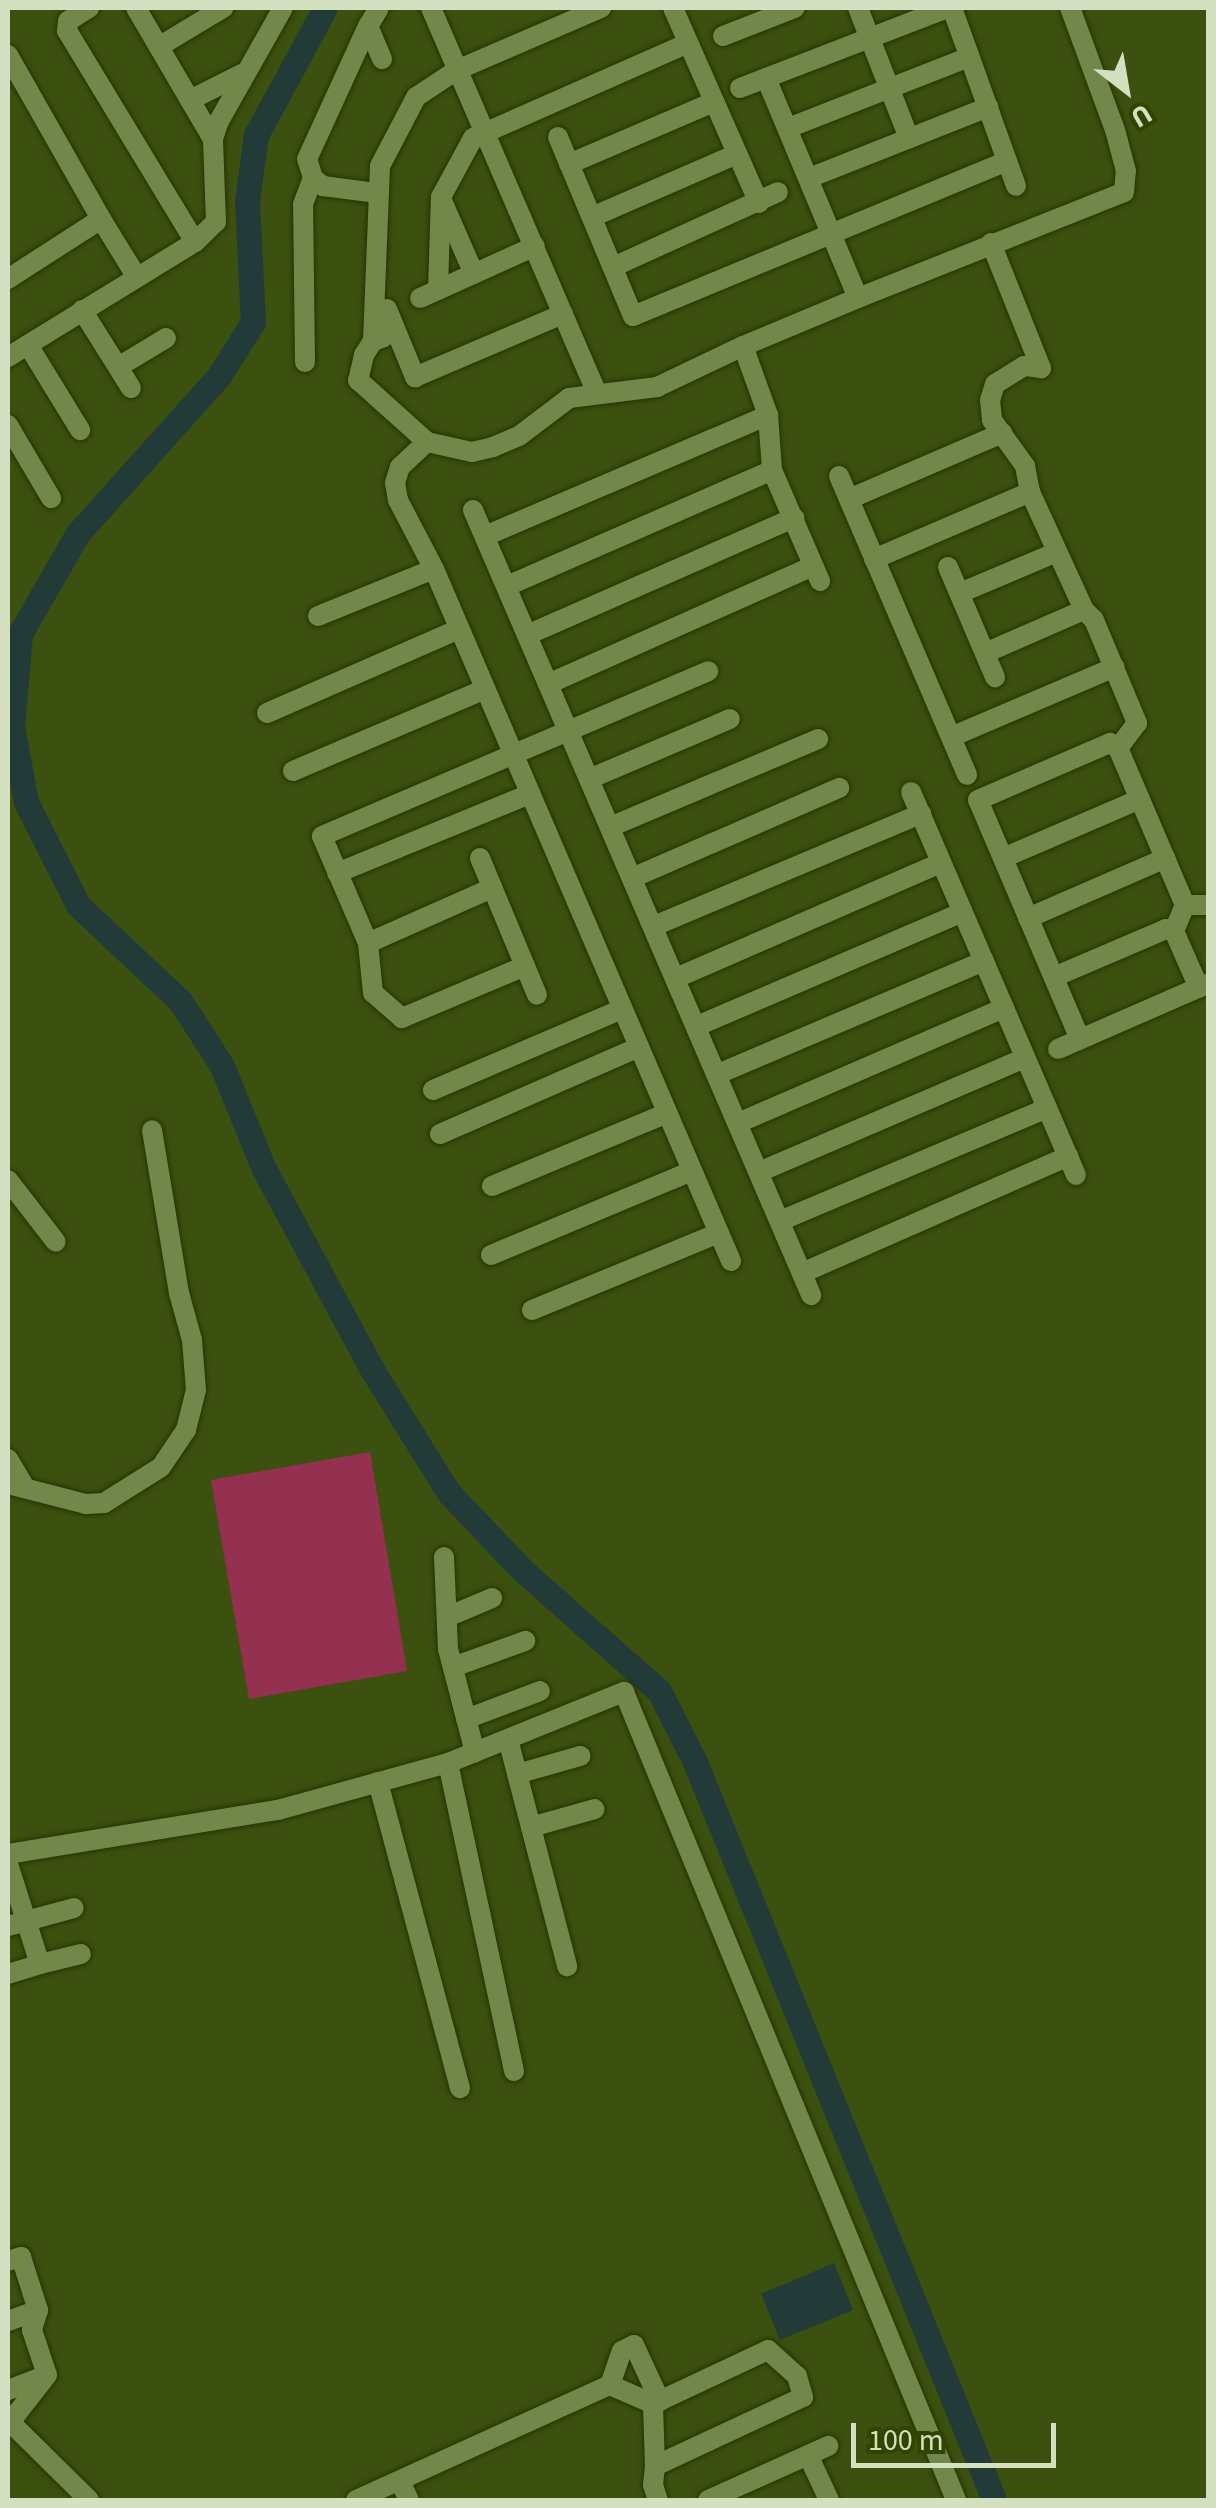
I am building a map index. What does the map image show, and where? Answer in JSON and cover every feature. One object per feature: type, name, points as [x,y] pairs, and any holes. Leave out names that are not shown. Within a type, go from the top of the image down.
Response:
[{"type":"street","points":[[88,8],[68,22],[66,31],[195,242]]},
{"type":"street","points":[[136,8],[213,138]]},
{"type":"street","points":[[160,46],[222,8]]},
{"type":"street","points":[[8,357],[195,242],[216,222],[213,138],[242,74],[282,8]]},
{"type":"street","points":[[431,8],[596,392]]},
{"type":"street","points":[[601,8],[457,70],[416,97],[380,166],[373,341],[364,355],[358,380],[427,442],[472,452],[493,447],[519,436],[569,398],[657,387],[743,346],[1124,192],[1126,171],[1115,130],[1070,8]]},
{"type":"street","points":[[613,266],[768,198],[737,154],[673,8]]},
{"type":"street","points":[[735,8],[744,28]]},
{"type":"street","points":[[723,36],[795,8]]},
{"type":"street","points":[[858,8],[909,138]]},
{"type":"street","points":[[740,88],[949,8],[1016,186]]},
{"type":"street","points":[[373,17],[382,59]]},
{"type":"street","points":[[306,362],[303,204],[313,178],[307,159],[373,17]]},
{"type":"street","points":[[535,246],[429,294],[440,197],[462,150],[483,130],[688,42]]},
{"type":"street","points":[[8,55],[136,276]]},
{"type":"street","points":[[788,128],[970,57]]},
{"type":"street","points":[[190,100],[242,74]]},
{"type":"street","points":[[766,78],[858,298]]},
{"type":"street","points":[[569,164],[714,102]]},
{"type":"street","points":[[809,178],[988,107]]},
{"type":"street","points":[[558,137],[633,316],[831,230],[1007,161]]},
{"type":"street","points":[[592,217],[737,154]]},
{"type":"street","points":[[313,178],[336,190],[376,193]]},
{"type":"street","points":[[440,197],[474,274]]},
{"type":"street","points":[[8,279],[101,219]]},
{"type":"street","points":[[991,243],[1041,368],[1024,366],[995,384],[990,400],[992,420],[1025,466],[1030,492],[1084,610],[1094,620],[1137,723],[1118,748]]},
{"type":"street","points":[[82,310],[131,388]]},
{"type":"street","points":[[387,310],[415,377],[563,314]]},
{"type":"street","points":[[373,341],[396,332]]},
{"type":"street","points":[[118,368],[166,338]]},
{"type":"street","points":[[28,345],[80,430]]},
{"type":"street","points":[[548,684],[817,574],[772,470],[768,414],[743,346]]},
{"type":"street","points":[[485,536],[768,414]]},
{"type":"street","points":[[8,425],[51,498]]},
{"type":"street","points":[[849,499],[1002,434]]},
{"type":"street","points":[[427,442],[400,467],[396,483],[398,500],[434,570],[730,1261]]},
{"type":"street","points":[[507,586],[772,470]]},
{"type":"street","points":[[839,476],[967,775]]},
{"type":"street","points":[[874,558],[1030,492]]},
{"type":"street","points":[[474,510],[812,1295]]},
{"type":"street","points":[[527,635],[794,518]]},
{"type":"street","points":[[960,593],[1057,552]]},
{"type":"street","points":[[948,567],[996,676]]},
{"type":"street","points":[[318,616],[434,570]]},
{"type":"street","points":[[985,653],[1084,610]]},
{"type":"street","points":[[268,713],[459,630]]},
{"type":"street","points":[[951,737],[1114,666]]},
{"type":"street","points":[[525,966],[402,1018],[373,992],[368,943],[322,836],[708,671]]},
{"type":"street","points":[[293,771],[485,688]]},
{"type":"street","points":[[589,779],[730,719]]},
{"type":"street","points":[[610,827],[818,739]]},
{"type":"street","points":[[1080,1039],[978,800],[1110,743],[1118,748],[1186,905],[1174,931]]},
{"type":"street","points":[[632,878],[839,788]]},
{"type":"street","points":[[802,1273],[1072,1165],[911,792]]},
{"type":"street","points":[[337,873],[530,794]]},
{"type":"street","points":[[1003,858],[1140,799]]},
{"type":"street","points":[[654,926],[920,814]]},
{"type":"street","points":[[480,858],[538,996]]},
{"type":"street","points":[[1028,918],[1166,858]]},
{"type":"street","points":[[676,978],[942,863]]},
{"type":"street","points":[[368,943],[492,888]]},
{"type":"street","points":[[1186,905],[1208,904]]},
{"type":"street","points":[[697,1026],[963,912]]},
{"type":"street","points":[[1054,977],[1166,929],[1174,931],[1204,986],[1058,1049]]},
{"type":"street","points":[[718,1074],[984,961]]},
{"type":"street","points":[[738,1123],[1004,1008]]},
{"type":"street","points":[[433,1090],[622,1009]]},
{"type":"street","points":[[440,1134],[639,1047]]},
{"type":"street","points":[[759,1172],[1025,1058]]},
{"type":"street","points":[[780,1221],[1047,1108]]},
{"type":"street","points":[[492,1186],[667,1112]]},
{"type":"street","points":[[8,1459],[16,1486],[86,1504],[104,1502],[161,1468],[186,1430],[196,1390],[192,1340],[179,1293],[152,1130]]},
{"type":"street","points":[[491,1255],[692,1171]]},
{"type":"street","points":[[8,1180],[56,1242]]},
{"type":"street","points":[[532,1310],[718,1233]]},
{"type":"street","points":[[444,1558],[453,1667],[475,1754]]},
{"type":"street","points":[[447,1617],[492,1598]]},
{"type":"street","points":[[453,1667],[524,1641]]},
{"type":"street","points":[[466,1720],[540,1691]]},
{"type":"street","points":[[8,1854],[278,1810],[448,1763],[619,1692],[628,1694],[956,2500]]},
{"type":"street","points":[[508,1739],[568,1966]]},
{"type":"street","points":[[517,1774],[580,1756]]},
{"type":"street","points":[[448,1763],[514,2070]]},
{"type":"street","points":[[378,1782],[460,2088]]},
{"type":"street","points":[[531,1827],[595,1809]]},
{"type":"street","points":[[8,1864],[16,1923],[40,1964]]},
{"type":"street","points":[[16,1923],[74,1908]]},
{"type":"street","points":[[8,1974],[81,1954]]},
{"type":"street","points":[[8,2261],[20,2256],[38,2310],[32,2330],[47,2374]]},
{"type":"street","points":[[8,2322],[38,2310]]},
{"type":"street","points":[[656,2399],[770,2340]]},
{"type":"street","points":[[610,2385],[622,2351],[634,2345],[656,2399],[653,2484],[658,2500]]},
{"type":"street","points":[[356,2500],[395,2489],[610,2385],[656,2399],[768,2350],[797,2376],[803,2397],[655,2466]]},
{"type":"street","points":[[8,2390],[47,2374]]},
{"type":"street","points":[[47,2374],[10,2421],[89,2500]]},
{"type":"street","points":[[708,2500],[828,2446]]},
{"type":"street","points":[[808,2455],[828,2500]]},
{"type":"street","points":[[395,2489],[409,2500]]},
{"type":"shaded area","points":[[370,1452],[407,1671],[249,1699],[211,1480]]},
{"type":"water","points":[[834,2263],[853,2310],[780,2340],[761,2294]]},
{"type":"waterway","points":[[325,8],[256,135],[247,201],[253,322],[219,376],[78,533],[20,634],[12,726],[26,802],[78,905],[181,1002],[222,1066],[263,1167],[373,1371],[449,1493],[521,1569],[659,1691],[695,1762],[994,2500]]}]
